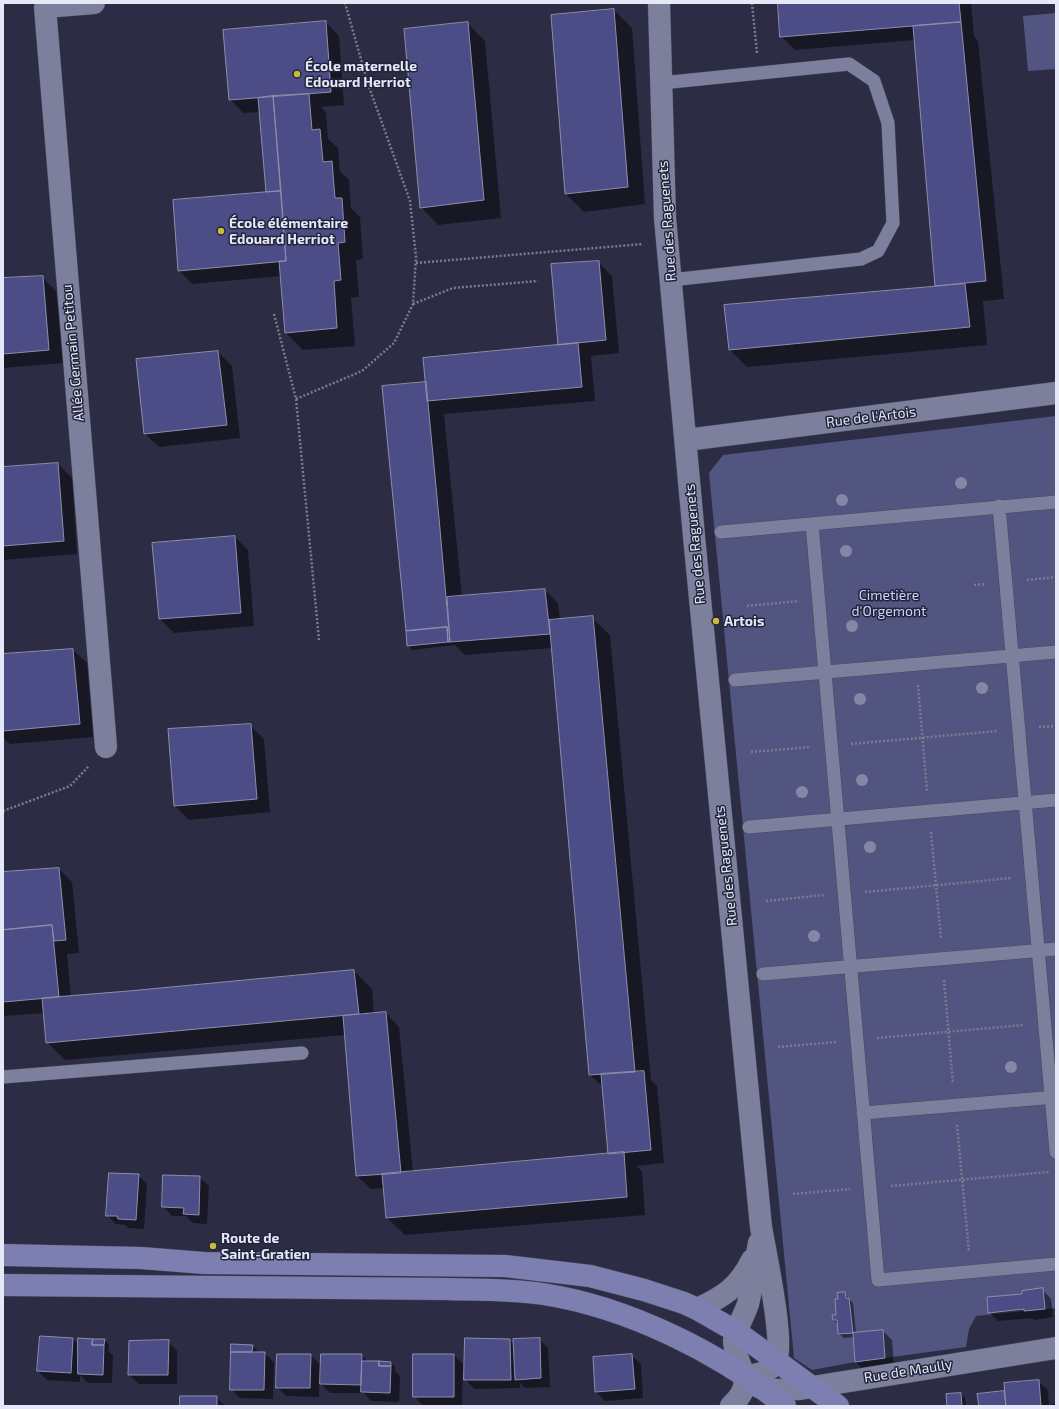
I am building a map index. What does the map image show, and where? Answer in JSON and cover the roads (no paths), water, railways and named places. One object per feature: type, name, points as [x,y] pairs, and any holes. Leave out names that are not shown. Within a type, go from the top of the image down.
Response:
[{"type":"main road","points":[[3,1256],[141,1258],[204,1263],[505,1266],[590,1276],[644,1290],[684,1303],[697,1309],[736,1332],[838,1406]]},
{"type":"main road","points":[[3,1285],[459,1289],[519,1291],[543,1294],[596,1306],[672,1335],[752,1381],[785,1406]]},
{"type":"street","name":"Allée Germain Petitou","points":[[94,3],[45,7],[106,747]]},
{"type":"street","name":"Rue des Raguenets","points":[[659,3],[667,242],[760,1235],[778,1331],[779,1345],[776,1360]]},
{"type":"street","name":"Rue de l'Artois","points":[[686,440],[1056,393]]},
{"type":"street","name":"Rue des Raguenets","points":[[697,1309],[726,1293],[741,1280],[747,1270],[760,1235]]},
{"type":"street","name":"Rue des Raguenets","points":[[736,1332],[748,1302],[760,1235]]},
{"type":"street","points":[[736,1332],[734,1342],[735,1347],[752,1381]]},
{"type":"street","name":"Rue de Maully","points":[[752,1381],[784,1390],[1056,1348]]},
{"type":"street","points":[[731,1406],[739,1399],[745,1384],[770,1369],[776,1360]]},
{"type":"lane","points":[[661,83],[849,64],[874,81],[888,123],[893,223],[878,251],[861,259],[671,280]]},
{"type":"lane","points":[[721,532],[1056,502]]},
{"type":"lane","points":[[999,506],[1038,950],[1054,1097],[1056,1152]]},
{"type":"lane","points":[[812,524],[878,1280],[1056,1264]]},
{"type":"lane","points":[[735,680],[1056,652]]},
{"type":"lane","points":[[749,827],[1056,800]]},
{"type":"lane","points":[[763,974],[1056,949]]},
{"type":"lane","points":[[3,1077],[302,1054]]},
{"type":"lane","points":[[863,1113],[1054,1097]]},
{"type":"place","name":"École maternelle Edouard Herriot","points":[[297,74]]},
{"type":"place","name":"École élémentaire Edouard Herriot","points":[[221,231]]},
{"type":"place","name":"Artois","points":[[716,621]]},
{"type":"place","name":"Route de Saint-Gratien","points":[[213,1246]]},
{"type":"park label","name":"Cimetière d'Orgemont","points":[[889,604]]}]
